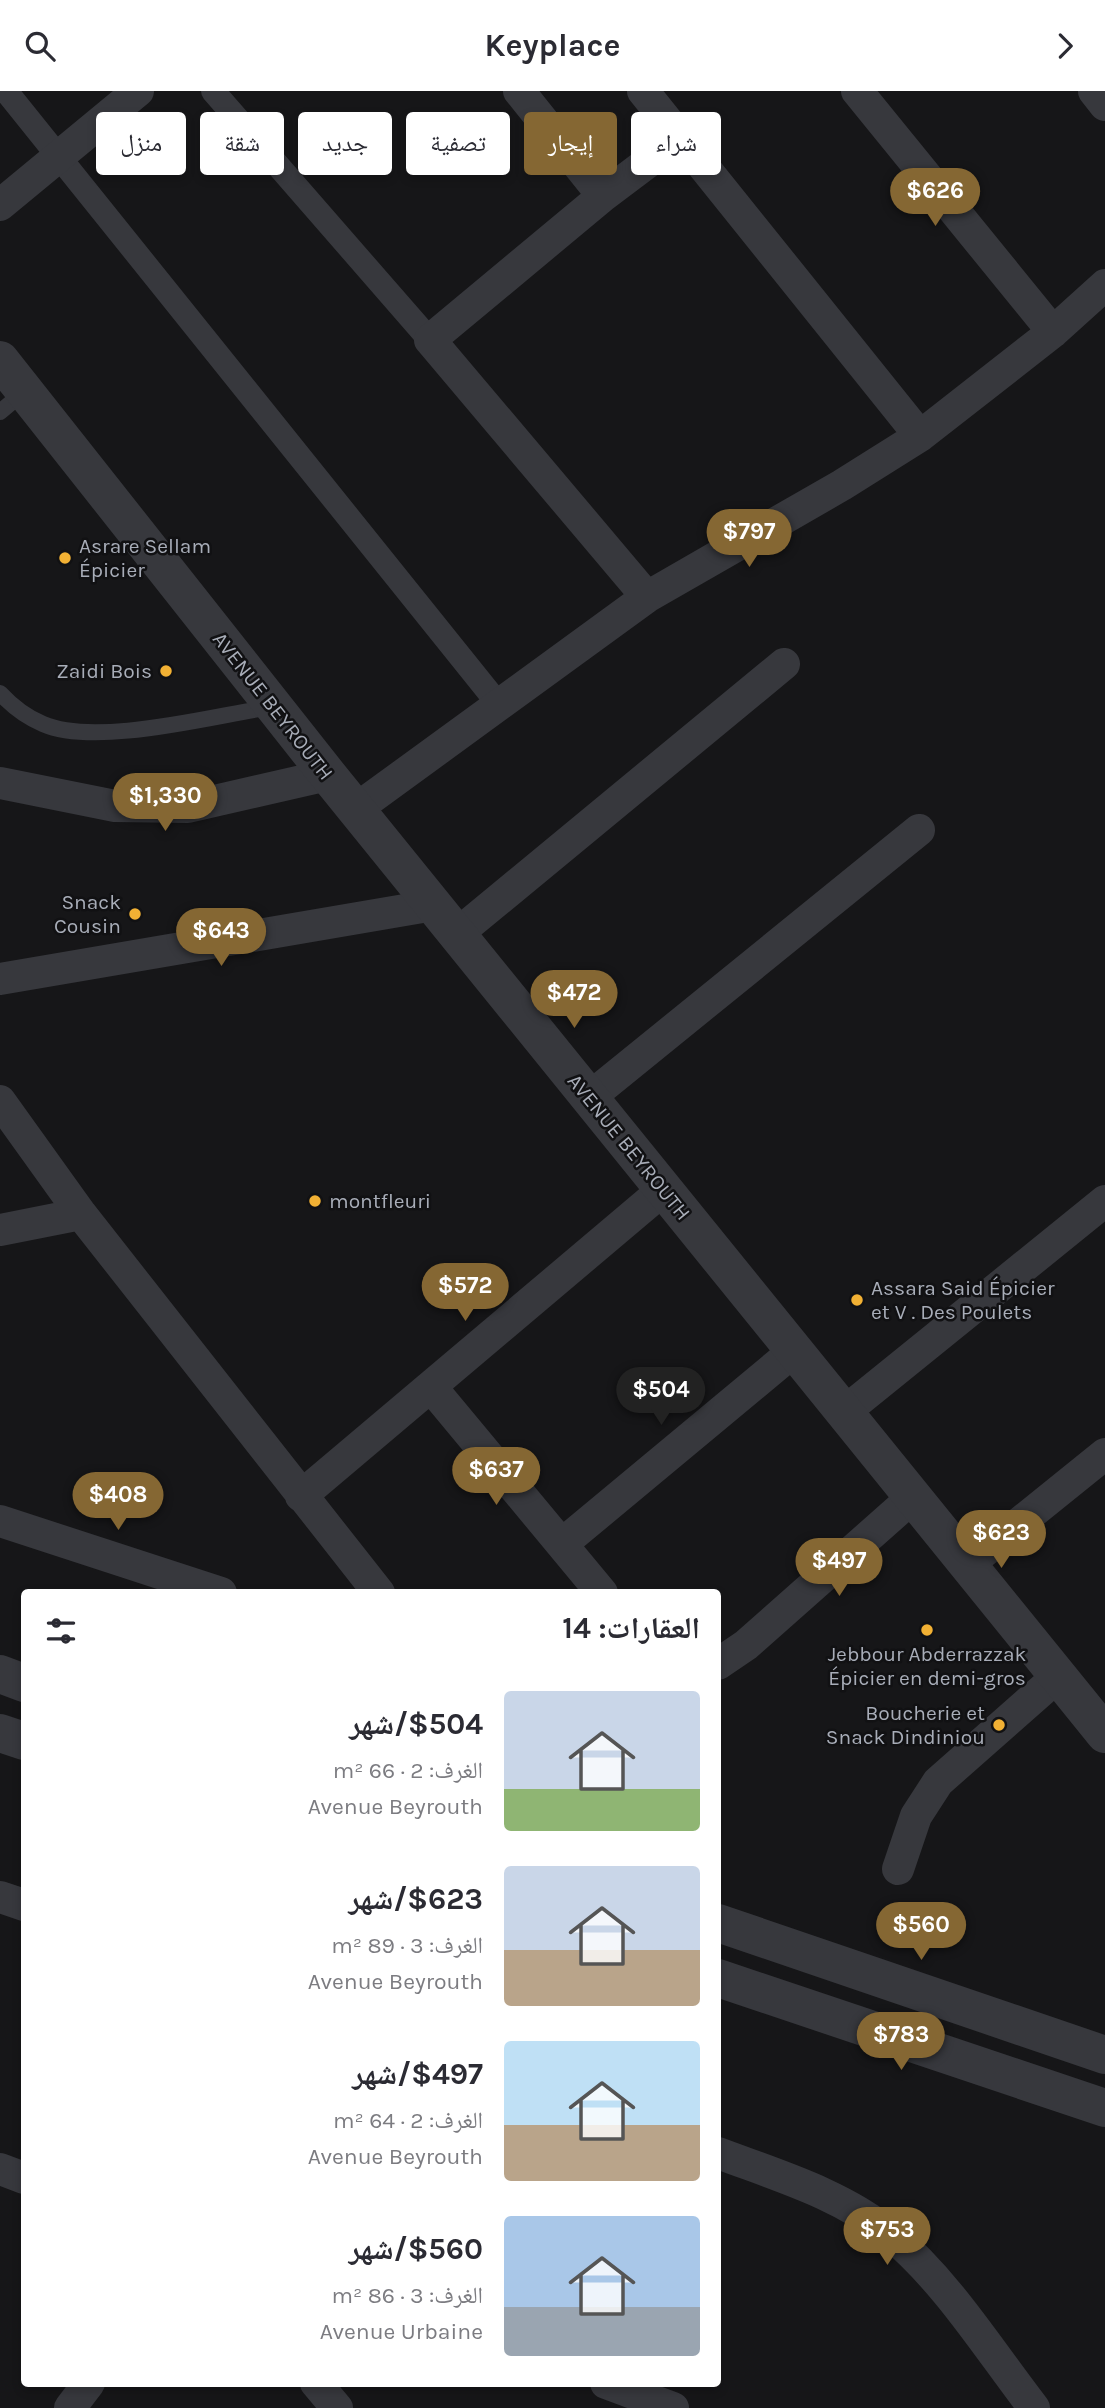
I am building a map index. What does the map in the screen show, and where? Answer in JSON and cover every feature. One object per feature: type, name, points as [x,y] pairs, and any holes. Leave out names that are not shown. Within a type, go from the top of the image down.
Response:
[{"type":"street","points":[[6,91],[500,706]]},
{"type":"street","points":[[0,205],[138,91]]},
{"type":"street","points":[[213,91],[647,597]]},
{"type":"street","points":[[519,91],[603,197]]},
{"type":"street","points":[[643,91],[660,112]]},
{"type":"street","points":[[857,91],[1053,332]]},
{"type":"street","points":[[1094,91],[1105,105]]},
{"type":"street","points":[[429,340],[632,175]]},
{"type":"street","points":[[710,175],[920,436]]},
{"type":"street","points":[[356,809],[647,597],[842,485],[920,436],[1053,332],[1105,285]]},
{"type":"street","name":"AVENUE BEYROUTH","points":[[0,360],[13,402],[274,706],[966,1566],[1105,1734]]},
{"type":"street","points":[[457,935],[784,664]]},
{"type":"street","points":[[0,783],[115,806],[188,807],[328,775]]},
{"type":"street","points":[[590,1097],[919,830]]},
{"type":"street","points":[[0,979],[433,905]]},
{"type":"street","points":[[0,1101],[81,1214],[376,1589]]},
{"type":"street","points":[[301,1496],[663,1190]]},
{"type":"street","points":[[844,1413],[1105,1201]]},
{"type":"street","points":[[0,1230],[81,1214]]},
{"type":"street","points":[[562,1544],[794,1351]]},
{"type":"street","points":[[431,1387],[599,1589]]},
{"type":"street","points":[[966,1566],[1105,1454]]},
{"type":"street","points":[[721,1662],[746,1645],[912,1498]]},
{"type":"street","points":[[0,1521],[208,1589]]},
{"type":"street","points":[[0,1674],[21,1682]]},
{"type":"street","points":[[898,1869],[916,1816],[932,1789],[1057,1677]]},
{"type":"street","points":[[0,1733],[21,1740]]},
{"type":"street","points":[[0,1897],[21,1904]]},
{"type":"street","points":[[721,1924],[1105,2055]]},
{"type":"street","points":[[721,1978],[1105,2108]]},
{"type":"street","points":[[721,2154],[849,2207],[890,2234],[934,2277],[1034,2408]]},
{"type":"street","points":[[0,2169],[21,2177]]},
{"type":"street","points":[[70,2408],[86,2387]]},
{"type":"street","points":[[319,2387],[337,2408]]},
{"type":"street","points":[[617,2387],[673,2408]]},
{"type":"lane","points":[[0,692],[14,708],[44,725],[75,731],[113,732],[274,706]]},
{"type":"place","name":"Asrare Sellam Épicier","points":[[65,558]]},
{"type":"place","name":"Zaidi Bois","points":[[166,671]]},
{"type":"place","name":"Snack Cousin","points":[[135,914]]},
{"type":"place","name":"montfleuri","points":[[315,1201]]},
{"type":"place","name":"Assara Said Épicier et V . Des Poulets","points":[[857,1300]]},
{"type":"place","name":"Jebbour Abderrazzak Épicier en demi-gros","points":[[927,1630]]},
{"type":"place","name":"Boucherie et Snack Dindiniou","points":[[999,1725]]}]
